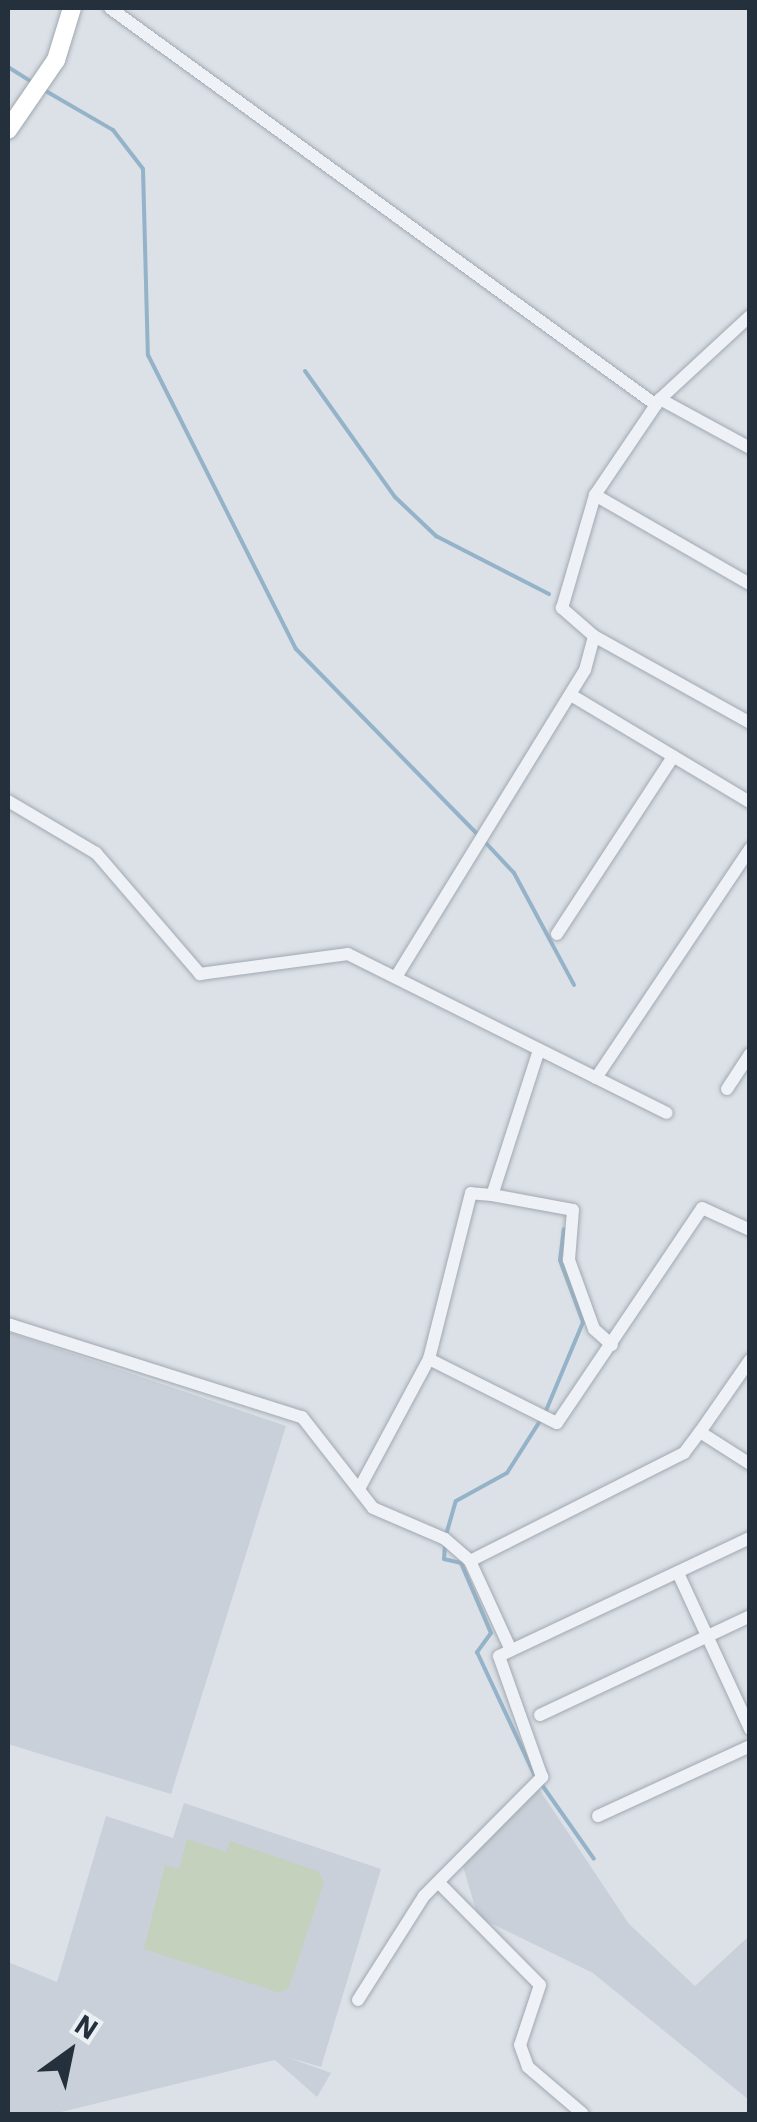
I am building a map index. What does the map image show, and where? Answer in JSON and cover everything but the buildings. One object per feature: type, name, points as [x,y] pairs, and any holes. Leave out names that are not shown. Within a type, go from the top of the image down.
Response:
[{"type":"main road","points":[[8,130],[40,85],[72,8]]},
{"type":"street","points":[[110,8],[658,402],[750,448]]},
{"type":"street","points":[[750,316],[658,402],[595,495],[562,608],[594,636],[750,722]]},
{"type":"street","points":[[595,495],[750,584]]},
{"type":"street","points":[[396,977],[571,695],[594,636]]},
{"type":"street","points":[[571,695],[750,802]]},
{"type":"street","points":[[557,934],[673,757]]},
{"type":"street","points":[[8,801],[96,853],[200,974],[327,950],[396,977],[538,1052],[667,1112]]},
{"type":"street","points":[[596,1078],[750,848]]},
{"type":"street","points":[[492,1194],[538,1052]]},
{"type":"street","points":[[727,1089],[750,1054]]},
{"type":"street","points":[[359,1489],[428,1359],[471,1194],[492,1194],[573,1210],[568,1260],[594,1329],[612,1346]]},
{"type":"street","points":[[428,1359],[557,1422],[707,1204],[750,1230]]},
{"type":"street","points":[[8,1324],[302,1418],[373,1508],[445,1538],[470,1561],[511,1650]]},
{"type":"street","points":[[470,1561],[684,1453],[750,1360]]},
{"type":"street","points":[[700,1432],[750,1464]]},
{"type":"street","points":[[358,2000],[407,1918],[542,1778],[497,1665],[511,1650],[750,1538]]},
{"type":"street","points":[[678,1572],[750,1729]]},
{"type":"street","points":[[540,1716],[750,1616]]},
{"type":"street","points":[[598,1816],[750,1746]]},
{"type":"street","points":[[442,1886],[540,1985],[520,2045],[528,2066],[583,2114]]},
{"type":"shaded area","points":[[8,1332],[286,1426],[171,1794],[8,1744]]},
{"type":"shaded area","points":[[539,1789],[629,1924],[695,1986],[749,1936],[749,2100],[593,1973],[478,1917],[462,1863]]},
{"type":"shaded area","points":[[184,1803],[381,1869],[321,2067],[287,2057],[331,2073],[317,2097],[275,2060],[53,2114],[8,2114],[8,1962],[57,1982],[106,1816],[173,1838]]},
{"type":"green space","points":[[187,1839],[226,1852],[230,1841],[318,1871],[324,1882],[289,1987],[280,1993],[144,1949],[165,1865],[179,1869]]},
{"type":"waterway","points":[[8,67],[32,82]]},
{"type":"waterway","points":[[44,90],[113,130],[143,169],[148,355],[296,649],[478,835]]},
{"type":"waterway","points":[[305,371],[395,497],[436,536],[549,594]]},
{"type":"waterway","points":[[485,842],[514,873],[574,985]]},
{"type":"waterway","points":[[545,1413],[583,1322],[560,1260],[564,1229]]},
{"type":"waterway","points":[[446,1535],[456,1501],[507,1473],[540,1421]]},
{"type":"waterway","points":[[445,1545],[444,1559],[461,1563],[491,1633],[477,1652],[536,1778]]},
{"type":"waterway","points":[[542,1785],[594,1859]]}]
